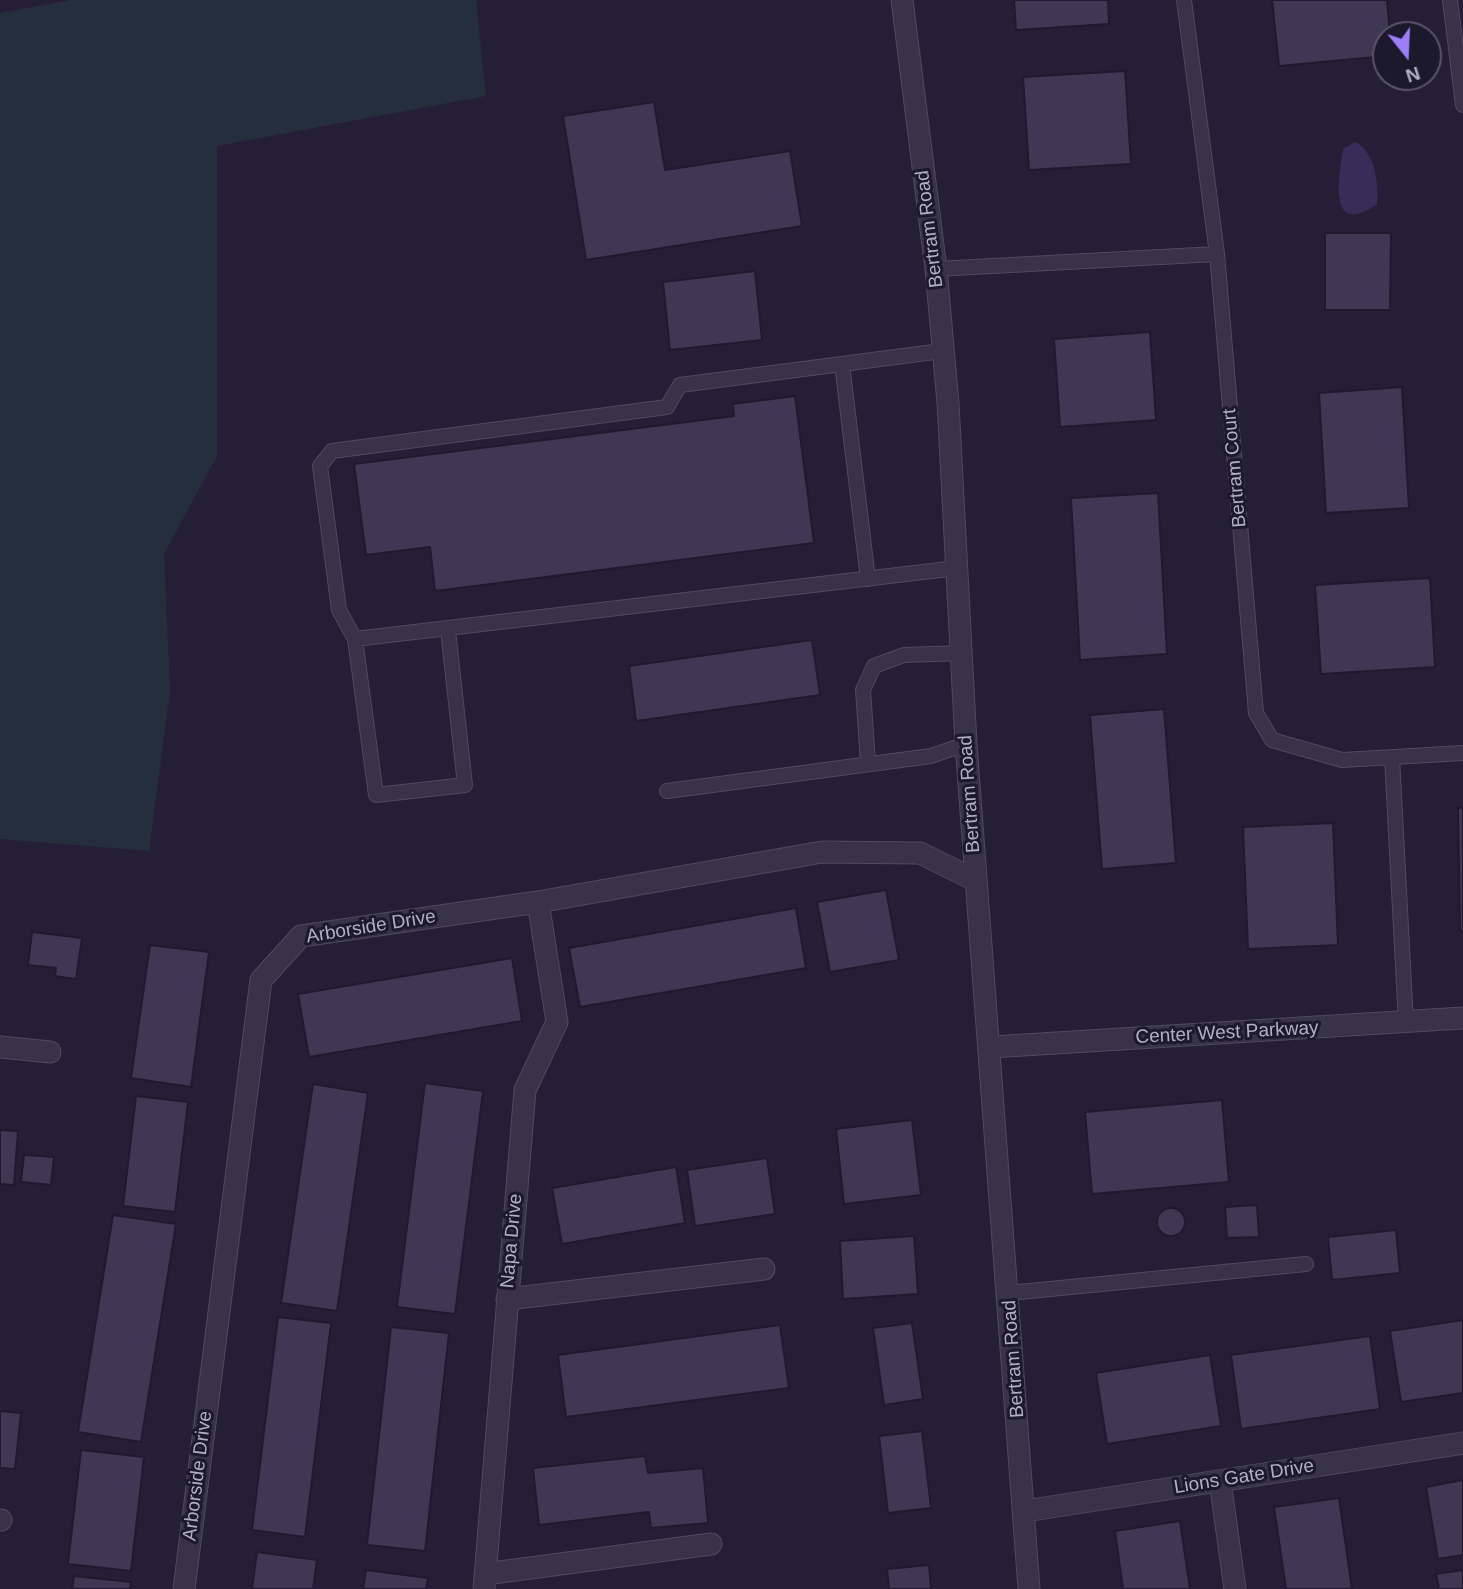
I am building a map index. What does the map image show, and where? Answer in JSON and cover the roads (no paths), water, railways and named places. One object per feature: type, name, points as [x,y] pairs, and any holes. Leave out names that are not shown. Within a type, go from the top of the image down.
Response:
[{"type":"street","name":"Bertram Road","points":[[902,0],[936,269],[948,403],[975,880],[991,1047],[1029,1589]]},
{"type":"street","name":"Arborside Drive","points":[[184,1589],[261,980],[301,936],[538,902],[822,852],[920,853],[975,880]]},
{"type":"street","name":"Napa Drive","points":[[485,1582],[525,1090],[557,1022],[538,902]]},
{"type":"street","name":"Center West Parkway","points":[[991,1047],[1463,1018]]},
{"type":"street","points":[[0,1047],[50,1052]]},
{"type":"street","points":[[507,1299],[765,1269]]},
{"type":"street","name":"Lions Gate Drive","points":[[1025,1511],[1463,1443]]},
{"type":"street","points":[[1220,1481],[1235,1589]]},
{"type":"street","points":[[485,1582],[711,1544]]},
{"type":"lane","name":"Bertram Court","points":[[1184,0],[1216,254],[1256,713],[1272,740],[1342,760],[1463,753]]},
{"type":"lane","points":[[1450,0],[1463,106]]},
{"type":"lane","points":[[936,269],[1216,254]]},
{"type":"lane","points":[[449,630],[465,785],[376,795],[355,639],[339,610],[320,466],[332,451],[667,407],[680,385],[942,351]]},
{"type":"lane","points":[[842,364],[868,579]]},
{"type":"lane","points":[[355,639],[957,568]]},
{"type":"lane","points":[[869,763],[863,690],[874,666],[904,655],[962,653]]},
{"type":"lane","points":[[667,791],[931,756],[966,744]]},
{"type":"lane","points":[[1392,757],[1406,1023]]},
{"type":"lane","points":[[1009,1293],[1306,1264]]}]
